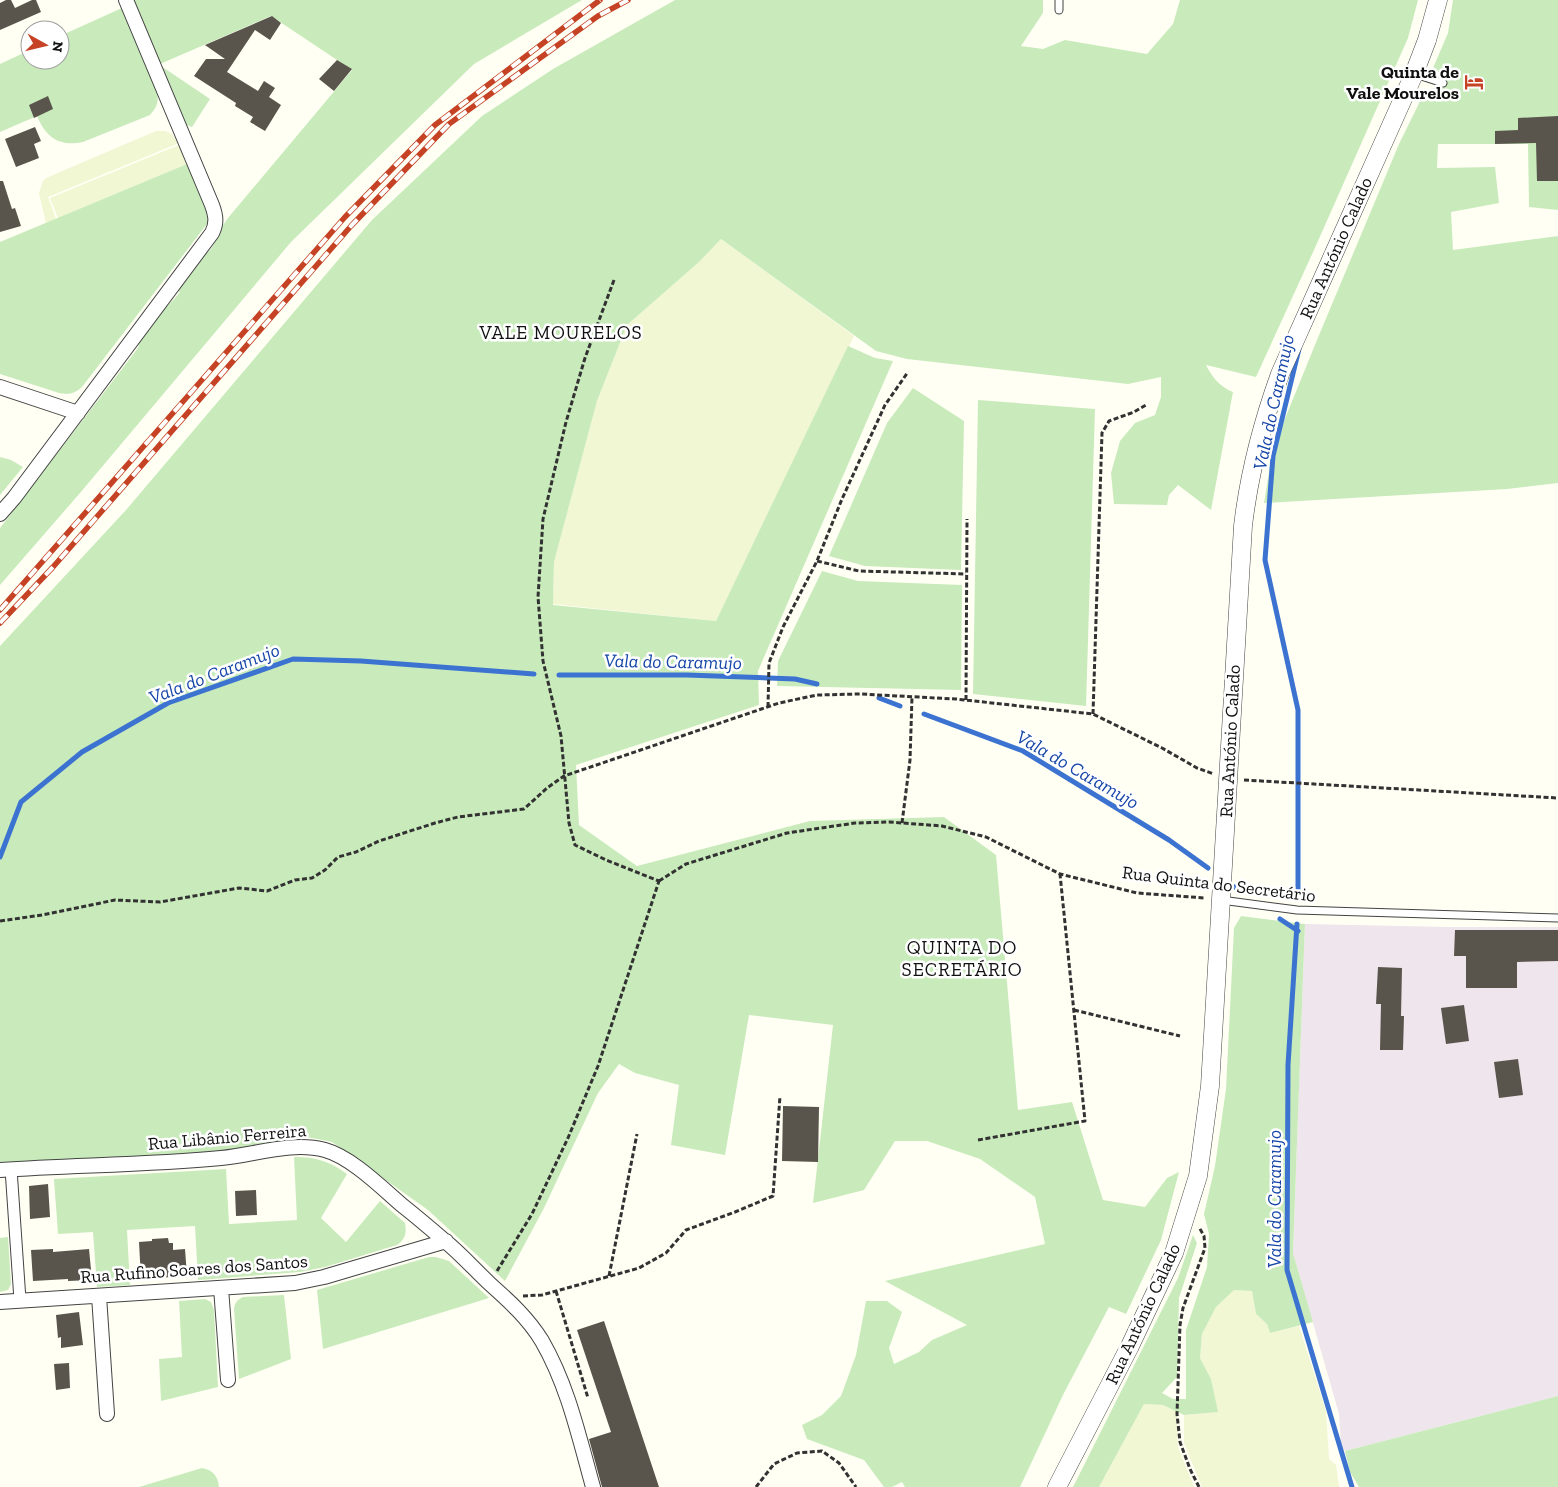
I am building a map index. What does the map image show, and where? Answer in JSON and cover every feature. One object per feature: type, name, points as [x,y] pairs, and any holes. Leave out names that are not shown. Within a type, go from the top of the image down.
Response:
[{"type":"street","points":[[0,514],[78,413],[216,226],[216,216],[126,0]]},
{"type":"street","name":"Rua António Calado","points":[[1057,1487],[1130,1346],[1174,1253],[1198,1176],[1210,1086],[1243,526],[1262,426],[1286,358],[1320,287],[1414,74],[1427,40],[1438,0]]},
{"type":"street","points":[[0,387],[78,413]]},
{"type":"street","name":"Rua Libânio Ferreira","points":[[6,1170],[222,1158],[292,1147],[310,1147],[339,1155],[446,1241],[529,1321],[554,1363],[577,1426],[593,1487]]},
{"type":"street","points":[[6,1170],[20,1300]]},
{"type":"street","name":"Rua Rufino Soares dos Santos","points":[[0,1302],[281,1285],[310,1281],[446,1241]]},
{"type":"street","points":[[221,1288],[228,1380]]},
{"type":"street","points":[[99,1296],[107,1414]]},
{"type":"lane","points":[[1059,0],[1059,10]]},
{"type":"lane","points":[[1414,74],[1443,83]]},
{"type":"lane","name":"Rua Quinta do Secretário","points":[[1220,900],[1298,910],[1558,918]]},
{"type":"path","points":[[614,280],[585,358],[566,422],[543,519],[538,597],[543,661],[561,736],[569,823],[575,845],[606,860],[659,880],[598,1066],[568,1138],[497,1289],[542,1295],[640,1268],[666,1253],[686,1230],[773,1196],[780,1096]]},
{"type":"path","points":[[768,707],[769,663],[783,627],[817,561],[842,499],[885,405],[908,372]]},
{"type":"path","points":[[1093,714],[1102,433],[1109,421],[1134,412],[1146,405]]},
{"type":"path","points":[[966,700],[967,520]]},
{"type":"path","points":[[817,561],[859,571],[966,574]]},
{"type":"path","points":[[0,921],[42,915],[115,900],[160,902],[239,888],[266,891],[295,880],[312,878],[325,870],[338,857],[356,852],[379,841],[435,823],[458,817],[524,809],[547,788],[564,776],[768,707],[816,695],[860,694],[966,700],[1093,714],[1162,748],[1197,768],[1228,780],[1558,798]]},
{"type":"path","points":[[902,823],[910,760],[912,697]]},
{"type":"path","name":"Rua Quinta do Secretário","points":[[659,880],[686,864],[787,833],[855,823],[889,822],[942,826],[986,836],[1060,874],[1137,893],[1220,900]]},
{"type":"path","points":[[978,1140],[1085,1121],[1060,874]]},
{"type":"path","points":[[1074,1010],[1180,1036]]},
{"type":"path","points":[[610,1276],[637,1134]]},
{"type":"path","points":[[1185,1217],[1199,1226],[1204,1236],[1205,1248],[1183,1308],[1177,1414],[1180,1442],[1199,1487]]},
{"type":"path","points":[[556,1292],[588,1398]]},
{"type":"path","points":[[756,1487],[774,1464],[797,1453],[822,1451],[840,1462],[856,1487]]},
{"type":"shaded area","points":[[1305,924],[1558,927],[1558,1396],[1345,1451],[1341,1446],[1339,1414],[1293,1253]]},
{"type":"green space","points":[[134,0],[582,0],[474,64],[291,242],[0,585],[0,528],[138,348],[150,325],[180,292],[178,288],[196,263],[211,249],[218,237],[219,231],[228,218],[352,70],[271,16],[160,64]]},
{"type":"green space","points":[[675,0],[1043,0],[1043,13],[1021,46],[1043,49],[1065,40],[1147,54],[1173,24],[1180,0],[1418,0],[1408,38],[1256,377],[1206,365],[1217,381],[1233,392],[1211,510],[1178,485],[1169,495],[1167,505],[1114,504],[1111,473],[1120,441],[1135,423],[1155,415],[1161,397],[1161,377],[1128,384],[907,359],[876,351],[721,239],[699,262],[627,325],[597,401],[554,562],[553,605],[716,621],[848,346],[875,358],[893,361],[758,671],[759,705],[576,765],[579,825],[637,866],[810,821],[944,817],[996,855],[1018,1110],[1072,1102],[1103,1200],[1145,1207],[1167,1178],[1179,1172],[1161,1240],[1126,1314],[1109,1307],[1063,1395],[1020,1487],[905,1487],[902,1482],[892,1487],[884,1487],[864,1460],[807,1439],[802,1425],[822,1415],[841,1396],[856,1355],[866,1301],[887,1301],[902,1312],[889,1348],[894,1364],[919,1352],[932,1340],[967,1325],[885,1281],[1045,1244],[1035,1197],[980,1159],[927,1141],[895,1141],[864,1190],[813,1203],[833,1025],[749,1015],[725,1155],[671,1145],[679,1085],[635,1073],[619,1064],[598,1093],[544,1208],[505,1281],[428,1210],[332,1142],[302,1136],[260,1148],[121,1158],[0,1162],[0,646],[126,510],[372,220],[482,116],[553,69]]},
{"type":"green space","points":[[1453,0],[1558,0],[1558,210],[1529,207],[1528,144],[1438,144],[1437,168],[1495,167],[1499,203],[1451,212],[1453,250],[1558,236],[1558,483],[1507,489],[1264,503],[1273,448],[1317,340],[1399,144],[1425,91],[1434,88],[1437,76],[1433,68],[1448,33]]},
{"type":"green space","points":[[122,8],[157,91],[157,104],[150,115],[83,142],[75,143],[61,142],[49,135],[37,116],[0,132],[0,64],[20,55],[20,70],[70,70],[70,31]]},
{"type":"green space","points":[[161,66],[210,99],[192,127],[186,125]]},
{"type":"green space","points":[[156,131],[165,131],[172,134],[179,143],[48,197],[56,219],[46,223],[39,193],[46,178]]},
{"type":"green space","points":[[179,145],[187,164],[58,218],[50,198]]},
{"type":"green space","points":[[187,164],[210,220],[82,387],[74,393],[63,394],[0,374],[0,242]]},
{"type":"green space","points":[[721,239],[854,336],[716,621],[553,604],[554,562],[597,401],[627,325],[699,262]]},
{"type":"green space","points":[[913,388],[964,421],[961,570],[865,566],[829,556],[887,423]]},
{"type":"green space","points":[[978,400],[1095,409],[1086,706],[973,694]]},
{"type":"green space","points":[[0,457],[11,460],[23,467],[0,495]]},
{"type":"green space","points":[[822,571],[858,581],[962,585],[961,690],[777,686],[778,661]]},
{"type":"green space","points":[[1241,916],[1305,924],[1293,1253],[1313,1322],[1270,1333],[1267,1324],[1256,1314],[1252,1291],[1234,1290],[1216,1307],[1202,1334],[1200,1358],[1211,1379],[1218,1412],[1184,1415],[1163,1405],[1144,1404],[1099,1487],[1073,1487],[1178,1278],[1193,1235],[1197,1243],[1179,1298],[1177,1377],[1162,1393],[1173,1399],[1186,1399],[1186,1330],[1207,1267],[1209,1234],[1204,1214],[1215,1166],[1226,1089],[1234,928]]},
{"type":"green space","points":[[294,1157],[322,1161],[347,1174],[321,1218],[346,1242],[380,1201],[405,1223],[406,1230],[402,1241],[397,1245],[325,1267],[300,1272],[198,1280],[195,1226],[127,1230],[130,1285],[97,1287],[93,1232],[58,1234],[54,1179],[226,1169],[229,1224],[297,1220]]},
{"type":"green space","points":[[8,1237],[11,1284],[8,1290],[0,1292],[0,1238]]},
{"type":"green space","points":[[429,1257],[449,1261],[489,1298],[323,1349],[317,1290]]},
{"type":"green space","points":[[1234,1290],[1252,1291],[1256,1314],[1267,1324],[1270,1333],[1299,1326],[1326,1411],[1329,1459],[1336,1465],[1339,1487],[1202,1487],[1184,1443],[1184,1415],[1217,1412],[1211,1379],[1200,1358],[1202,1334],[1216,1307]]},
{"type":"green space","points":[[284,1295],[291,1359],[239,1379],[234,1309],[236,1303],[243,1297]]},
{"type":"green space","points":[[205,1299],[211,1302],[214,1310],[218,1387],[161,1401],[159,1359],[182,1357],[179,1301]]},
{"type":"green space","points":[[1558,1396],[1558,1487],[1359,1487],[1350,1472],[1345,1451]]},
{"type":"green space","points":[[1144,1404],[1163,1405],[1176,1411],[1178,1447],[1194,1487],[1099,1487]]},
{"type":"green space","points":[[202,1468],[214,1474],[219,1487],[139,1487]]},
{"type":"building","points":[[11,0],[15,8],[36,0],[41,12],[0,30],[0,3]]},
{"type":"building","points":[[272,16],[281,23],[270,40],[255,30],[227,72],[258,91],[264,81],[275,88],[269,97],[281,105],[265,131],[250,122],[253,117],[235,106],[236,103],[194,76],[206,59],[225,59],[205,45]]},
{"type":"building","points":[[337,60],[352,69],[334,91],[319,79]]},
{"type":"building","points":[[48,96],[53,109],[34,118],[29,105]]},
{"type":"building","points":[[1558,116],[1558,181],[1537,181],[1536,143],[1495,144],[1495,131],[1518,130],[1518,118]]},
{"type":"building","points":[[35,127],[41,141],[34,144],[39,158],[16,167],[5,139]]},
{"type":"building","points":[[0,181],[3,181],[12,209],[15,208],[21,226],[0,232]]},
{"type":"building","points":[[1455,930],[1558,930],[1558,961],[1517,962],[1517,988],[1466,988],[1466,956],[1454,956]]},
{"type":"building","points":[[1378,967],[1402,968],[1401,1016],[1404,1016],[1403,1050],[1380,1050],[1381,1004],[1376,1004]]},
{"type":"building","points":[[1464,1005],[1469,1041],[1446,1044],[1441,1008]]},
{"type":"building","points":[[1518,1059],[1523,1095],[1499,1098],[1494,1062]]},
{"type":"building","points":[[783,1106],[819,1107],[818,1162],[782,1161]]},
{"type":"building","points":[[48,1184],[50,1217],[30,1219],[29,1186]]},
{"type":"building","points":[[256,1190],[257,1215],[236,1216],[235,1191]]},
{"type":"building","points":[[168,1238],[169,1243],[173,1243],[173,1250],[185,1249],[187,1276],[141,1279],[139,1242]]},
{"type":"building","points":[[53,1249],[53,1252],[89,1249],[92,1280],[33,1281],[31,1250]]},
{"type":"building","points":[[79,1312],[83,1345],[61,1348],[61,1337],[58,1338],[56,1315]]},
{"type":"building","points":[[604,1321],[659,1487],[602,1487],[589,1439],[611,1432],[577,1330]]},
{"type":"building","points":[[69,1363],[70,1388],[56,1390],[54,1364]]},
{"type":"waterway","name":"Vala do Caramujo","points":[[1298,897],[1298,710],[1265,560],[1273,456],[1299,349]]},
{"type":"waterway","name":"Vala do Caramujo","points":[[0,857],[21,802],[82,752],[168,703],[293,659],[361,661],[534,674]]},
{"type":"waterway","name":"Vala do Caramujo","points":[[559,675],[687,675],[795,679],[817,684]]},
{"type":"waterway","name":"Vala do Caramujo","points":[[879,698],[900,706]]},
{"type":"waterway","name":"Vala do Caramujo","points":[[924,714],[1023,751],[1169,840],[1208,868]]},
{"type":"waterway","name":"Vala do Caramujo","points":[[1235,887],[1242,892]]},
{"type":"waterway","name":"Vala do Caramujo","points":[[1280,919],[1298,931]]},
{"type":"waterway","name":"Vala do Caramujo","points":[[1297,924],[1288,1065],[1287,1270],[1352,1487]]},
{"type":"railway","points":[[0,610],[345,217],[435,125],[600,0]]},
{"type":"railway","points":[[0,623],[53,567],[351,226],[449,124],[598,16],[628,0]]},
{"type":"place","name":"Quinta de Vale Mourelos","points":[[1474,82]]},
{"type":"district","name":"VALE MOURELOS","points":[[561,332]]},
{"type":"district","name":"QUINTA DO SECRETÁRIO","points":[[962,958]]}]
